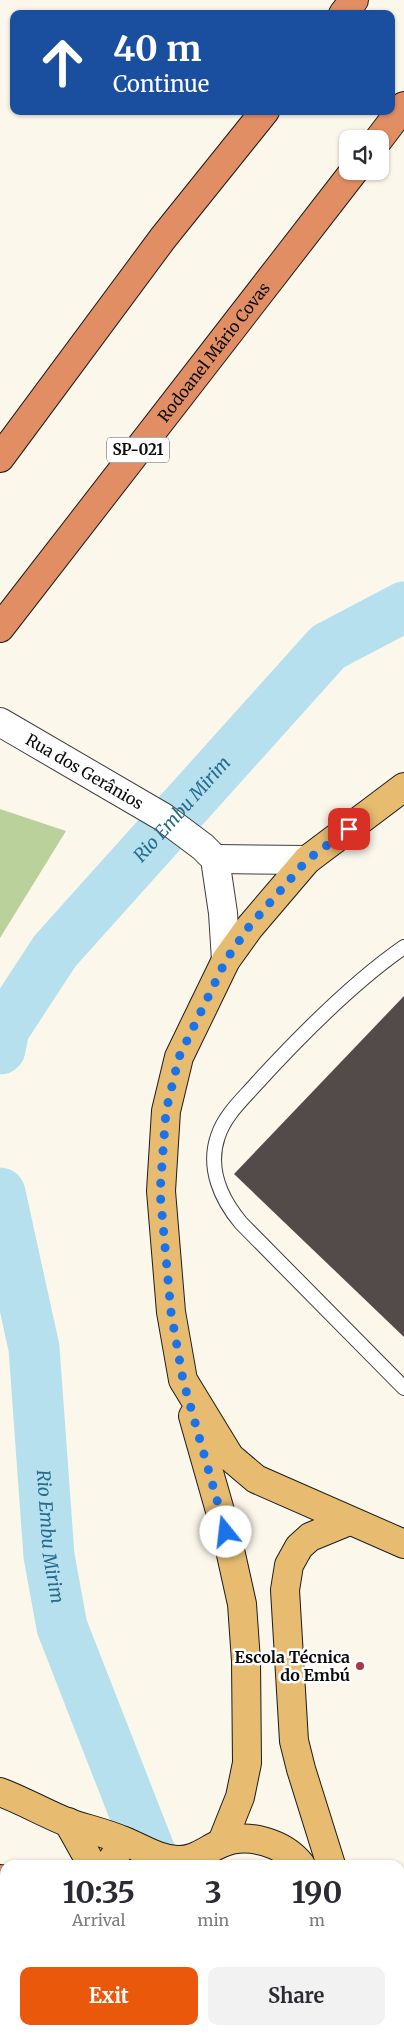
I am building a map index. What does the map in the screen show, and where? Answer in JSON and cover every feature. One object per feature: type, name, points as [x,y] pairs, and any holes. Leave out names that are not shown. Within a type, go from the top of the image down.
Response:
[{"type":"highway","points":[[346,10],[354,0]]},
{"type":"highway","points":[[386,130],[404,106]]},
{"type":"highway","points":[[0,458],[162,238],[262,115]]},
{"type":"highway","name":"Rodoanel Mário Covas","points":[[0,628],[347,180]]},
{"type":"main road","points":[[222,1842],[240,1797],[247,1763],[246,1661],[242,1604],[226,1532],[183,1380],[171,1312],[160,1192],[166,1111],[179,1057],[226,960],[248,928],[307,860],[404,787]]},
{"type":"main road","points":[[183,1380],[230,1457],[256,1479],[404,1544]]},
{"type":"main road","points":[[329,1860],[294,1741],[285,1590],[290,1565],[299,1547],[310,1537],[349,1521]]},
{"type":"main road","points":[[0,1792],[68,1822],[131,1844],[156,1856],[178,1860],[202,1855],[222,1842],[243,1838],[267,1842],[284,1851],[295,1860]]},
{"type":"main road","points":[[68,1822],[89,1860]]},
{"type":"main road","points":[[114,1860],[131,1844]]},
{"type":"street","name":"Rua dos Gerânios","points":[[0,722],[163,817],[209,853]]},
{"type":"street","points":[[226,960],[223,913],[209,853],[307,860]]},
{"type":"lane","points":[[404,947],[376,966],[284,1054],[225,1118],[217,1137],[215,1167],[218,1188],[227,1206],[236,1218],[404,1388]]},
{"type":"green space","points":[[0,809],[66,831],[0,938]]},
{"type":"building","points":[[404,996],[404,1337],[234,1174]]},
{"type":"waterway","name":"Rio Embu Mirim","points":[[0,1049],[4,1029],[55,951],[328,647],[404,607]]},
{"type":"waterway","name":"Rio Embu Mirim","points":[[0,1193],[34,1348],[49,1556],[62,1627],[153,1860]]},
{"type":"place","name":"Escola Técnica do Embú","points":[[360,1666]]},
{"type":"route","points":[[226,1532],[183,1380],[171,1312],[160,1192],[166,1111],[179,1057],[226,960],[248,928],[307,860],[349,829]]}]
